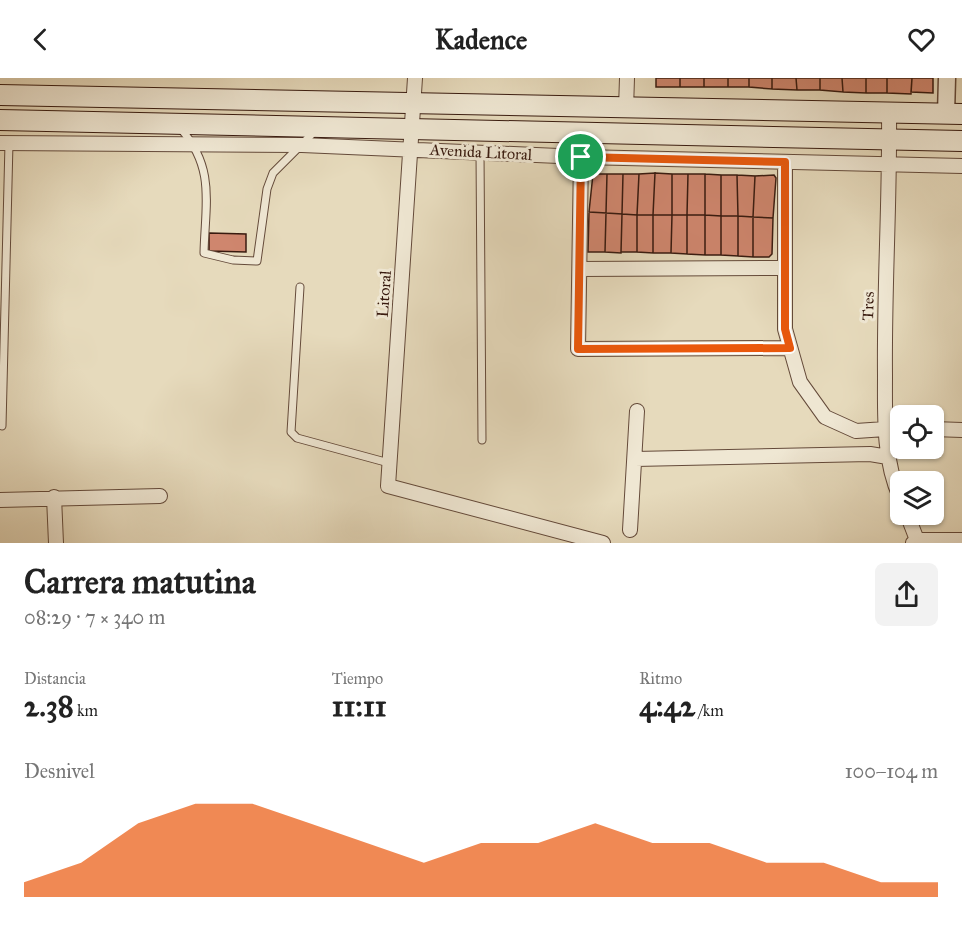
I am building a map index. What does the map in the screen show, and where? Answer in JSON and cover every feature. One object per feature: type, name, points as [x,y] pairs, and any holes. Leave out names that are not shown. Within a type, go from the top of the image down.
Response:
[{"type":"main road","points":[[0,95],[954,114]]},
{"type":"main road","name":"Avenida Litoral","points":[[0,120],[317,128],[412,139],[962,141]]},
{"type":"street","name":"Litoral","points":[[415,78],[388,486],[603,543]]},
{"type":"street","points":[[626,109],[627,78]]},
{"type":"street","points":[[947,78],[954,114]]},
{"type":"street","name":"Tres","points":[[890,114],[884,328],[886,428],[888,457],[892,471]]},
{"type":"street","name":"Avenida Litoral","points":[[4,143],[302,145],[412,139],[480,152],[581,157],[962,166]]},
{"type":"street","points":[[581,157],[578,349],[790,348]]},
{"type":"street","points":[[785,162],[785,329],[800,382],[825,417],[856,431],[890,428]]},
{"type":"street","points":[[580,269],[785,268]]},
{"type":"street","points":[[630,530],[637,411]]},
{"type":"street","points":[[944,429],[962,430]]},
{"type":"street","points":[[635,459],[870,454],[888,457]]},
{"type":"street","points":[[0,500],[160,496]]},
{"type":"street","points":[[54,497],[56,543]]},
{"type":"street","points":[[910,525],[915,541],[962,540]]},
{"type":"lane","points":[[176,123],[194,144],[208,183],[204,254],[233,260],[257,261],[267,189],[273,173],[317,128]]},
{"type":"lane","points":[[2,426],[4,143]]},
{"type":"lane","points":[[480,152],[482,440]]},
{"type":"lane","points":[[300,287],[291,432],[297,438],[389,463]]},
{"type":"building","points":[[656,78],[680,78],[680,87],[656,87]]},
{"type":"building","points":[[680,78],[704,78],[704,87],[680,87]]},
{"type":"building","points":[[704,78],[728,78],[728,87],[704,87]]},
{"type":"building","points":[[728,78],[749,78],[749,87],[728,87]]},
{"type":"building","points":[[749,78],[772,78],[772,89],[749,87]]},
{"type":"building","points":[[772,78],[796,78],[797,90],[772,89]]},
{"type":"building","points":[[796,78],[820,78],[820,90],[797,90]]},
{"type":"building","points":[[820,78],[842,78],[843,92],[820,90]]},
{"type":"building","points":[[842,78],[866,78],[866,93],[843,92]]},
{"type":"building","points":[[866,78],[887,78],[887,93],[866,93]]},
{"type":"building","points":[[887,78],[912,78],[911,94],[887,93]]},
{"type":"building","points":[[912,78],[933,78],[933,93],[911,92]]},
{"type":"building","points":[[655,173],[672,174],[672,215],[653,215]]},
{"type":"building","points":[[655,173],[653,215],[637,215],[639,174]]},
{"type":"building","points":[[593,174],[607,174],[606,213],[589,212]]},
{"type":"building","points":[[607,174],[623,174],[622,214],[606,213]]},
{"type":"building","points":[[623,174],[639,174],[637,215],[622,214]]},
{"type":"building","points":[[672,174],[688,174],[687,215],[672,215]]},
{"type":"building","points":[[688,174],[705,174],[705,215],[687,215]]},
{"type":"building","points":[[705,174],[721,175],[721,216],[705,215]]},
{"type":"building","points":[[721,175],[737,175],[738,216],[721,216]]},
{"type":"building","points":[[737,175],[755,176],[753,217],[738,216]]},
{"type":"building","points":[[774,175],[776,178],[773,218],[753,217],[755,176]]},
{"type":"building","points":[[589,212],[606,213],[605,252],[588,252]]},
{"type":"building","points":[[606,213],[622,214],[621,253],[605,252]]},
{"type":"building","points":[[622,214],[637,215],[637,252],[621,252]]},
{"type":"building","points":[[637,215],[653,215],[653,253],[637,252]]},
{"type":"building","points":[[653,215],[672,215],[671,253],[653,253]]},
{"type":"building","points":[[672,215],[687,215],[687,254],[671,253]]},
{"type":"building","points":[[687,215],[705,215],[705,255],[687,254]]},
{"type":"building","points":[[705,215],[721,216],[721,255],[705,255]]},
{"type":"building","points":[[721,216],[738,216],[738,256],[721,255]]},
{"type":"building","points":[[738,216],[753,217],[753,257],[738,256]]},
{"type":"building","points":[[753,217],[773,218],[772,254],[769,257],[753,257]]},
{"type":"building","points":[[209,233],[246,234],[246,252],[209,251]]},
{"type":"route","points":[[581,157],[785,162],[785,329],[790,348],[578,349],[581,157]]}]
